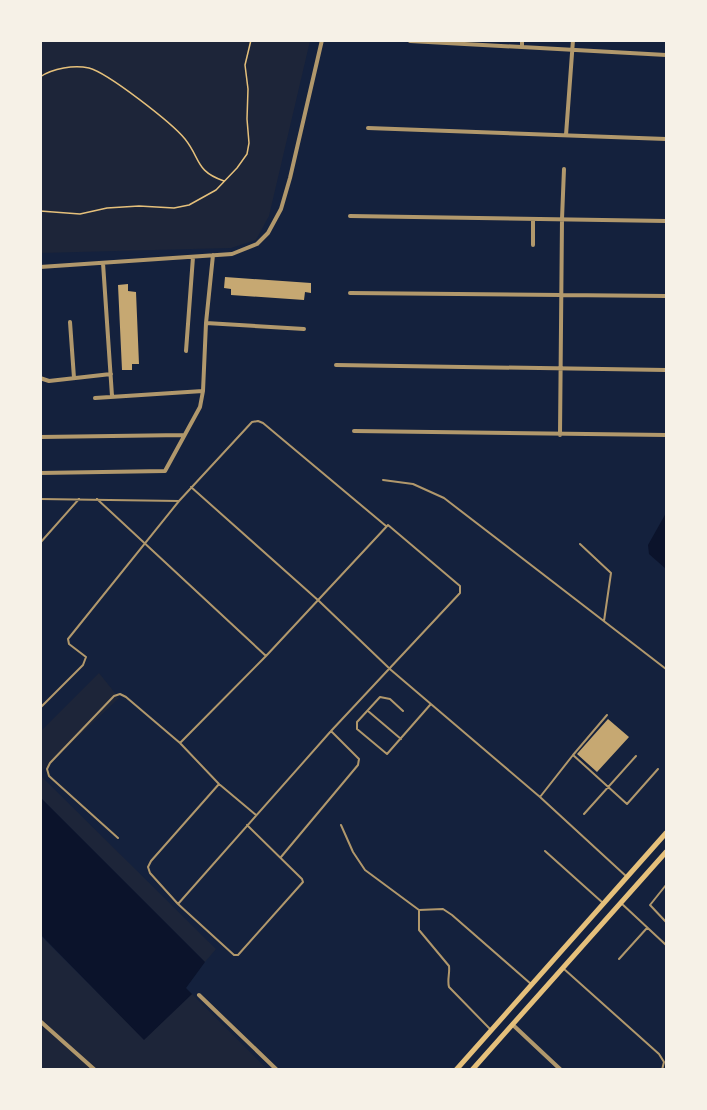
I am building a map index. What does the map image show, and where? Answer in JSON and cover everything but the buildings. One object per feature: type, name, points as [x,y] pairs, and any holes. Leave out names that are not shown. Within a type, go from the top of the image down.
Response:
[{"type":"main road","points":[[456,1070],[666,833]]},
{"type":"main road","points":[[472,1070],[666,852]]},
{"type":"street","points":[[40,267],[232,254],[257,244],[268,233],[281,209],[322,40]]},
{"type":"street","points":[[522,40],[522,47]]},
{"type":"street","points":[[566,135],[573,40]]},
{"type":"street","points":[[410,41],[666,55]]},
{"type":"street","points":[[368,128],[666,139]]},
{"type":"street","points":[[560,435],[564,169]]},
{"type":"street","points":[[350,216],[666,221]]},
{"type":"street","points":[[533,245],[534,219]]},
{"type":"street","points":[[40,473],[162,472],[167,469],[200,407],[213,255]]},
{"type":"street","points":[[186,351],[193,257]]},
{"type":"street","points":[[103,262],[112,396]]},
{"type":"street","points":[[350,293],[666,296]]},
{"type":"street","points":[[70,322],[74,378]]},
{"type":"street","points":[[206,323],[304,329]]},
{"type":"street","points":[[336,365],[666,370]]},
{"type":"street","points":[[40,378],[49,381],[111,374]]},
{"type":"street","points":[[95,398],[203,391]]},
{"type":"street","points":[[354,431],[666,435]]},
{"type":"street","points":[[40,437],[185,435]]},
{"type":"street","points":[[199,995],[277,1070]]},
{"type":"street","points":[[40,1021],[95,1070]]},
{"type":"street","points":[[513,1025],[561,1070]]},
{"type":"lane","points":[[40,708],[86,660],[86,657],[69,644],[68,639],[179,501],[252,422],[258,421],[386,526],[390,525],[460,586],[461,590],[391,670],[331,731],[178,904]]},
{"type":"lane","points":[[383,480],[413,484],[444,498],[666,669]]},
{"type":"lane","points":[[191,487],[319,601],[391,670],[540,797],[627,877]]},
{"type":"lane","points":[[40,499],[179,501]]},
{"type":"lane","points":[[40,543],[79,499]]},
{"type":"lane","points":[[97,500],[266,656]]},
{"type":"lane","points":[[180,743],[319,601],[386,526]]},
{"type":"lane","points":[[580,544],[611,573],[604,621]]},
{"type":"lane","points":[[118,838],[49,776],[47,770],[50,763],[114,696],[120,694],[180,743],[219,784],[256,815]]},
{"type":"lane","points":[[403,711],[390,699],[380,697],[357,722],[357,729],[384,753],[390,753],[430,704]]},
{"type":"lane","points":[[368,711],[401,739]]},
{"type":"lane","points":[[540,797],[608,715]]},
{"type":"lane","points":[[280,857],[358,765],[358,759],[331,731]]},
{"type":"lane","points":[[573,755],[627,804],[658,769]]},
{"type":"lane","points":[[584,814],[636,756]]},
{"type":"lane","points":[[219,784],[148,867],[150,873],[178,904],[230,953],[238,955],[302,885],[302,879],[247,825]]},
{"type":"lane","points":[[341,825],[353,852],[365,870],[419,910],[443,909],[452,915],[532,984]]},
{"type":"lane","points":[[545,851],[603,903]]},
{"type":"lane","points":[[666,885],[650,905],[666,922]]},
{"type":"lane","points":[[621,903],[666,945]]},
{"type":"lane","points":[[419,910],[419,930],[448,966],[449,987],[490,1029]]},
{"type":"lane","points":[[619,959],[647,927]]},
{"type":"lane","points":[[564,969],[659,1054],[664,1062],[662,1070]]},
{"type":"path","points":[[40,211],[80,214],[107,208],[139,206],[174,208],[189,205],[216,190],[247,154],[249,143],[248,89],[245,66],[251,40]]},
{"type":"path","points":[[40,77],[47,72],[63,68],[89,68],[105,75],[146,105],[185,140],[208,175],[224,181]]},
{"type":"shaded area","points":[[40,41],[310,41],[269,216],[256,240],[231,248],[41,253]]},
{"type":"shaded area","points":[[666,513],[666,569],[649,554],[648,545]]},
{"type":"shaded area","points":[[99,673],[119,698],[41,772],[41,731]]},
{"type":"shaded area","points":[[41,776],[216,949],[205,962],[41,798]]},
{"type":"shaded area","points":[[41,798],[205,962],[186,988],[192,994],[144,1040],[41,935]]},
{"type":"shaded area","points":[[40,935],[144,1039],[192,994],[267,1069],[41,1069]]}]
